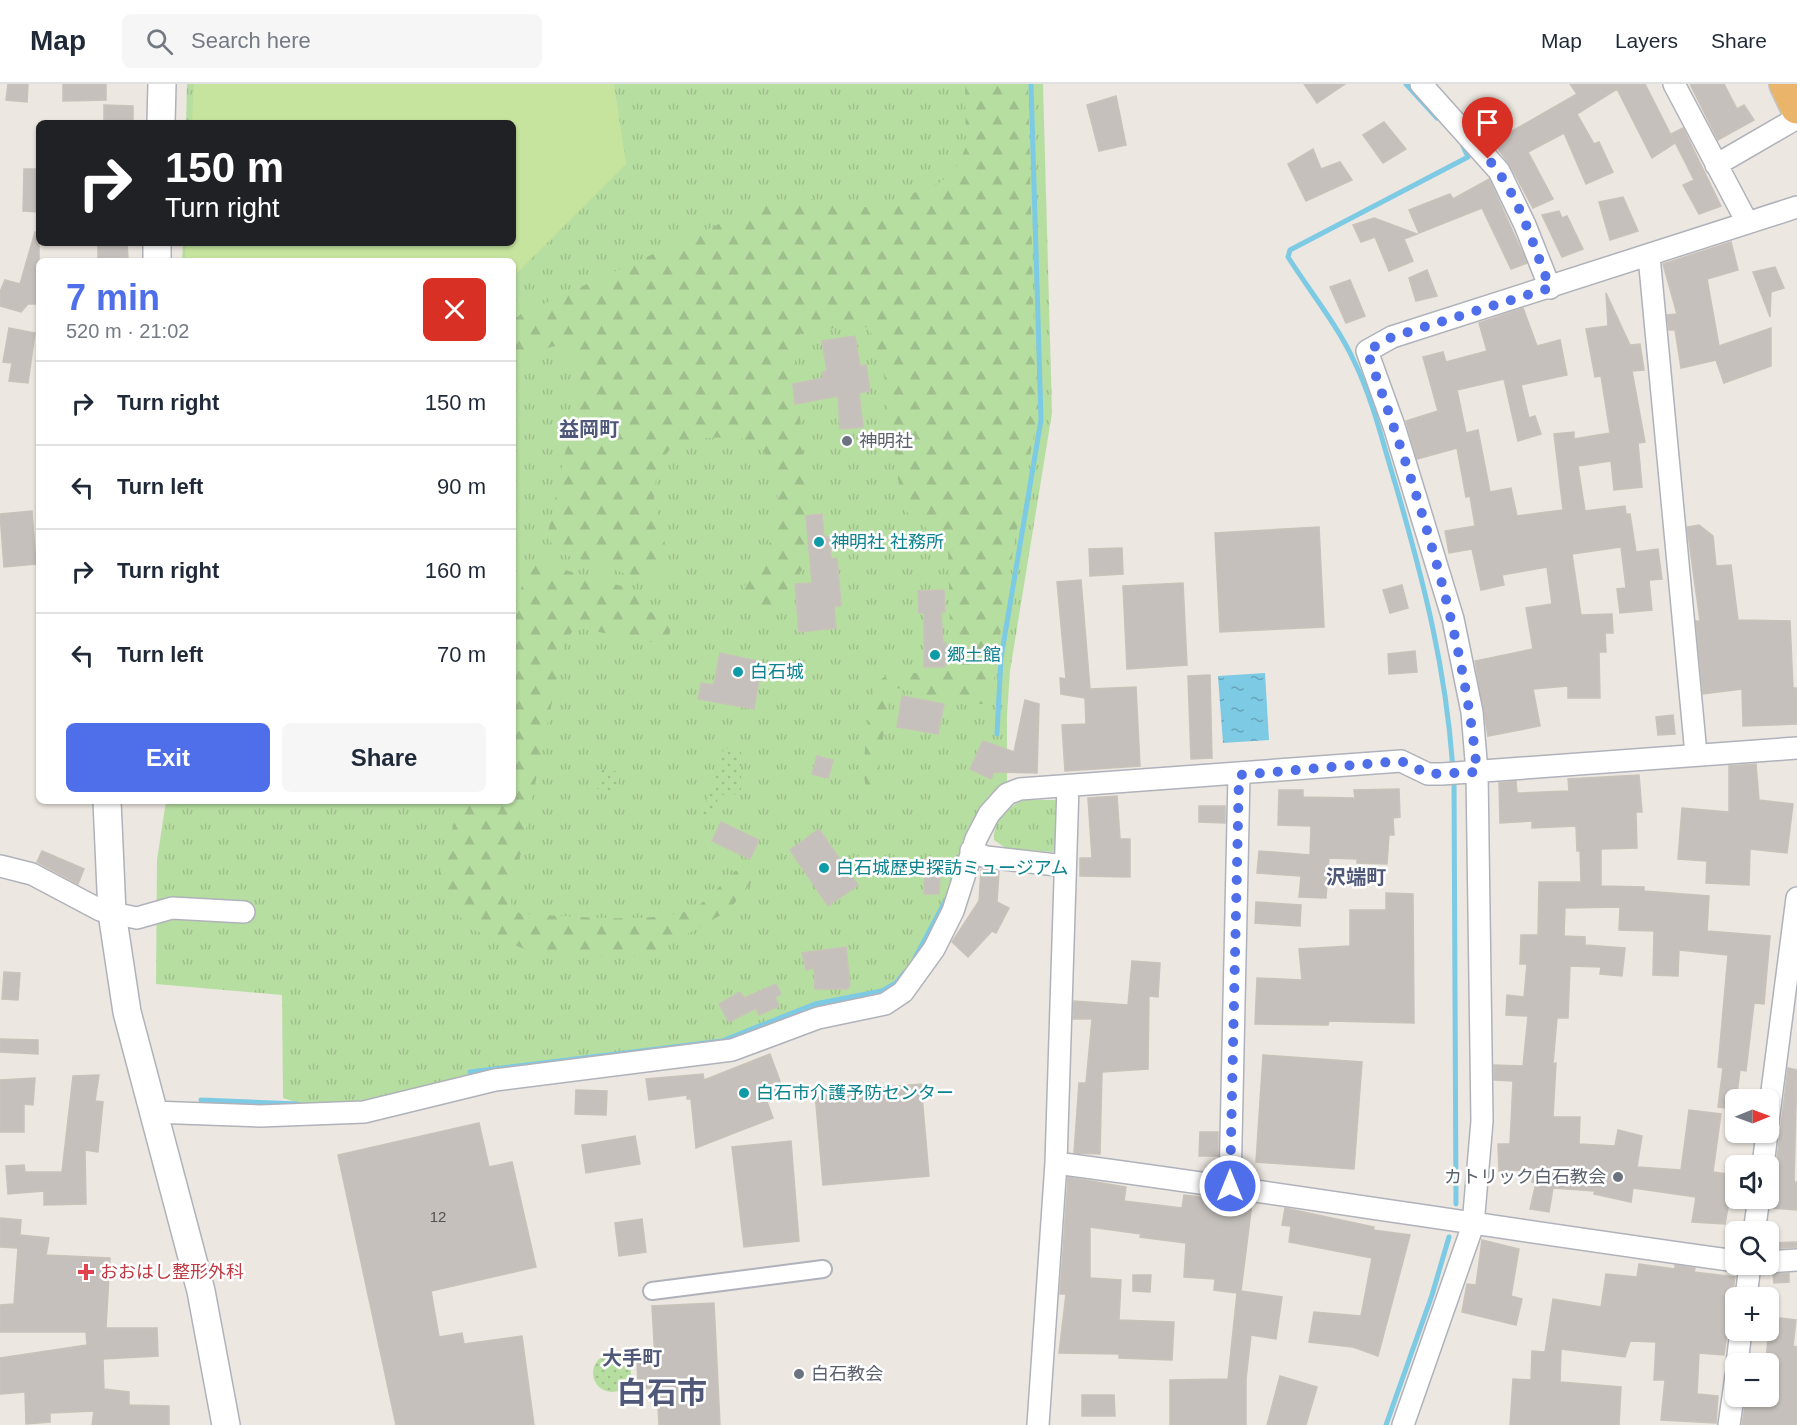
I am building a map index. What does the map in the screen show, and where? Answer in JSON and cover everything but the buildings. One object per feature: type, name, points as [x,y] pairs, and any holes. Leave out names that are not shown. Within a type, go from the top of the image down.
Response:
[{"type":"highway","points":[[1786,84],[1797,107]]},
{"type":"street","points":[[161,120],[162,84]]},
{"type":"street","points":[[1421,84],[1499,171],[1525,225],[1550,288]]},
{"type":"street","points":[[1674,84],[1747,222]]},
{"type":"street","points":[[1716,165],[1797,118]]},
{"type":"street","points":[[1403,1425],[1473,1225],[1482,1121],[1472,712],[1453,619],[1394,426],[1367,351],[1392,337],[1797,207]]},
{"type":"street","points":[[1649,256],[1696,754]]},
{"type":"street","points":[[152,1112],[260,1116],[364,1112],[495,1080],[732,1050],[818,1018],[885,1004],[903,992],[934,949],[953,911],[971,851],[989,814],[1007,794],[1020,789],[1239,775],[1401,761],[1428,774],[1442,774],[1797,748]]},
{"type":"street","points":[[1230,1186],[1239,775]]},
{"type":"street","points":[[1038,1425],[1056,1163],[1068,786]]},
{"type":"street","points":[[107,804],[112,913],[127,1012],[201,1291],[226,1425]]},
{"type":"street","points":[[971,851],[986,856],[1065,866]]},
{"type":"street","points":[[0,866],[32,874],[100,909],[137,918],[172,908],[244,912]]},
{"type":"street","points":[[1772,1089],[1797,898]]},
{"type":"street","points":[[1056,1163],[1230,1186],[1427,1215],[1473,1225],[1725,1259]]},
{"type":"street","points":[[1779,1261],[1797,1260]]},
{"type":"street","points":[[652,1291],[823,1269]]},
{"type":"street","points":[[1729,1425],[1732,1407]]},
{"type":"green space","points":[[187,84],[1043,84],[1052,413],[1010,671],[1007,715],[1007,794],[903,992],[732,1050],[335,1115],[283,1098],[282,995],[156,984],[157,860],[166,804],[516,804],[516,258],[182,258],[183,246],[516,246],[516,120],[186,120]]},
{"type":"green space","points":[[194,84],[614,84],[626,164],[516,274],[516,258],[185,258],[186,246],[516,246],[516,120],[192,120]]},
{"type":"green space","points":[[965,84],[1028,84],[1036,415],[1034,434],[1009,574],[992,692],[985,704],[963,704],[897,688],[888,698],[877,788],[873,791],[867,789],[864,767],[876,683],[890,673],[944,673],[951,666],[948,551],[946,544],[902,508],[884,375],[870,329],[859,324],[799,334],[794,347],[811,548],[803,569],[767,615],[758,616],[749,607],[745,598],[745,589],[747,580],[770,541],[778,505],[776,489],[764,451],[739,437],[704,438],[673,445],[657,467],[654,500],[667,552],[661,579],[649,581],[554,551],[548,532],[580,384],[580,365],[556,346],[516,355],[516,318],[741,214],[777,201],[811,199],[853,207],[878,207],[939,183],[954,172],[966,147]]},
{"type":"green space","points":[[544,564],[639,591],[642,609],[667,618],[671,628],[668,640],[657,643],[583,629],[572,632],[564,644],[511,901],[512,908],[521,914],[610,918],[657,917],[694,908],[710,896],[735,871],[744,869],[750,874],[751,883],[728,911],[657,951],[632,957],[541,955],[476,931],[451,909],[439,876],[459,804],[516,804],[516,606],[526,571],[531,566]]},
{"type":"green space","points":[[724,749],[741,749],[741,794],[720,795],[710,817],[702,813]]},
{"type":"green space","points":[[600,769],[620,772],[616,793],[597,789]]},
{"type":"green space","points":[[1026,800],[1058,800],[1057,849],[1054,852],[1007,849],[994,840],[996,827],[1003,815],[1014,805]]},
{"type":"green space","points":[[612,1354],[625,1360],[631,1373],[625,1386],[612,1392],[599,1386],[593,1373],[599,1360]]},
{"type":"water","points":[[1265,673],[1269,740],[1223,743],[1218,676]]},
{"type":"waterway","points":[[997,734],[1001,658],[1041,420],[1031,84]]},
{"type":"waterway","points":[[1406,84],[1437,118]]},
{"type":"waterway","points":[[1453,770],[1445,696],[1432,626],[1406,522],[1372,407],[1361,376],[1332,321],[1288,257],[1290,250],[1468,157],[1462,144]]},
{"type":"waterway","points":[[1454,779],[1456,1204]]},
{"type":"waterway","points":[[953,881],[954,864]]},
{"type":"waterway","points":[[915,958],[947,898]]},
{"type":"waterway","points":[[470,1072],[722,1041],[815,1004],[882,991],[896,983],[904,973]]},
{"type":"waterway","points":[[201,1100],[298,1104]]},
{"type":"waterway","points":[[1386,1425],[1432,1295],[1449,1237]]},
{"type":"place","name":"神明社","points":[[847,441]]},
{"type":"place","name":"神明社 社務所","points":[[819,542]]},
{"type":"place","name":"郷土館","points":[[935,655]]},
{"type":"place","name":"白石城","points":[[738,672]]},
{"type":"place","name":"白石城歴史探訪ミュージアム","points":[[824,868]]},
{"type":"place","name":"白石市介護予防センター","points":[[744,1093]]},
{"type":"place","name":"カトリック白石教会","points":[[1618,1177]]},
{"type":"place","name":"おおはし整形外科","points":[[86,1272]]},
{"type":"place","name":"白石教会","points":[[799,1374]]},
{"type":"district","name":"益岡町","points":[[589,429]]},
{"type":"district","name":"沢端町","points":[[1356,877]]},
{"type":"district","name":"大手町","points":[[632,1358]]},
{"type":"district","name":"白石市","points":[[662,1393]]},
{"type":"route","points":[[1230,1186],[1231,1038],[1239,775],[1401,761],[1428,774],[1477,772],[1472,712],[1453,619],[1394,426],[1367,351],[1392,337],[1476,309],[1550,288],[1525,225],[1499,171],[1488,159]]}]
